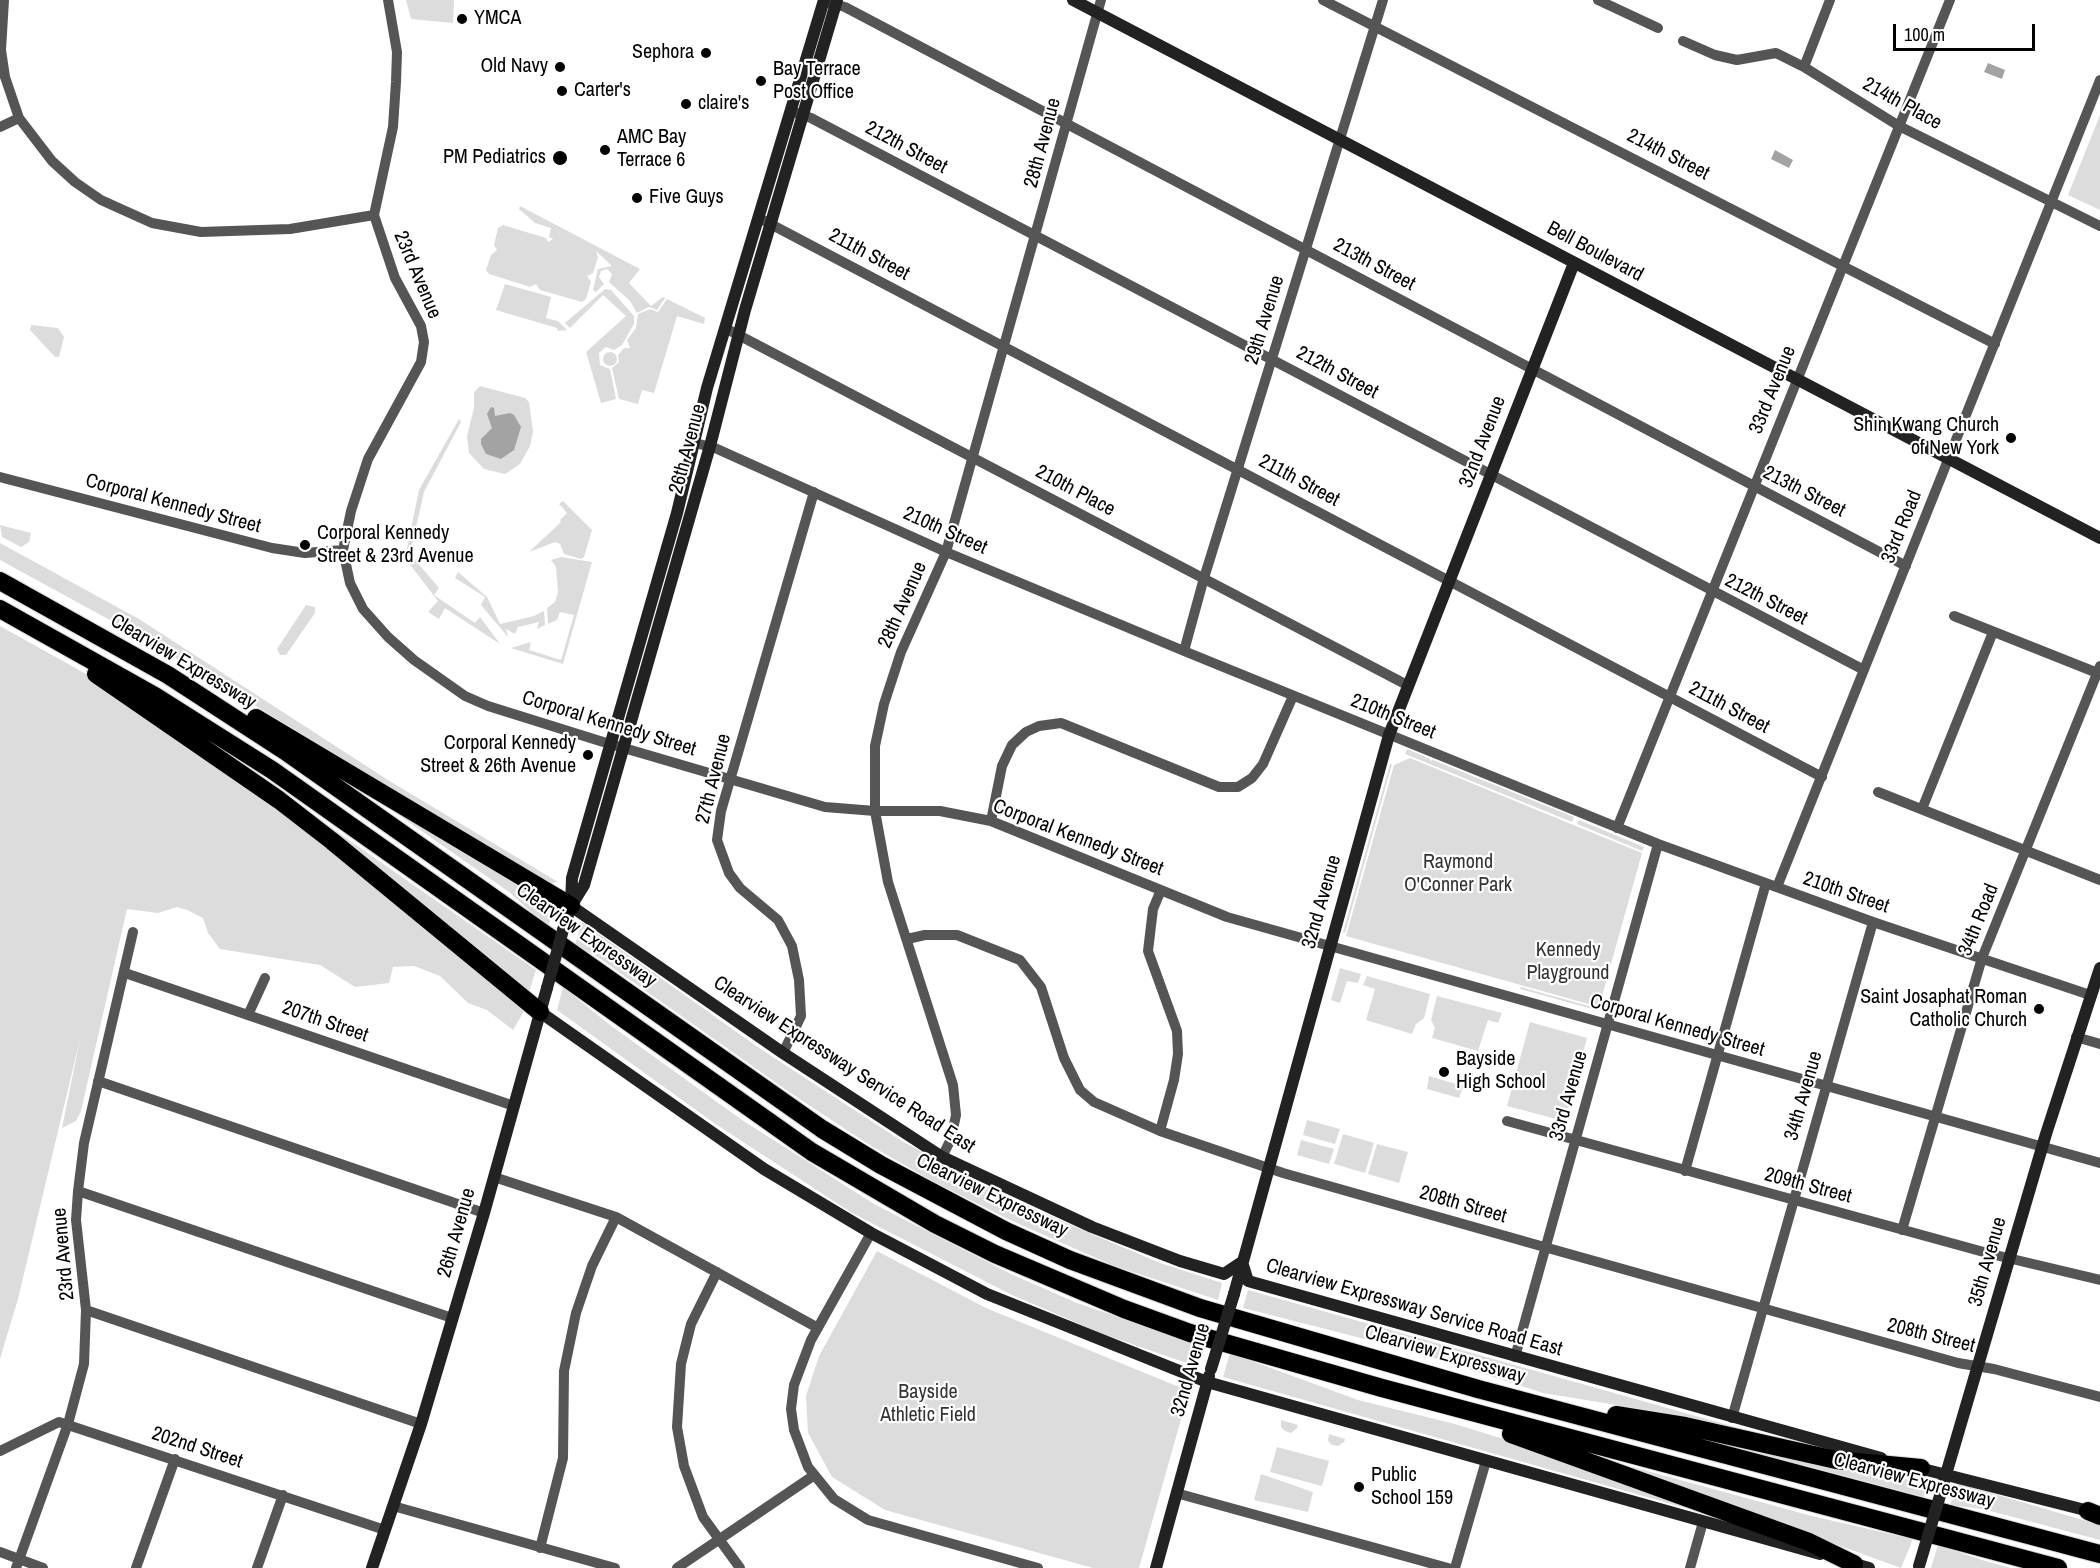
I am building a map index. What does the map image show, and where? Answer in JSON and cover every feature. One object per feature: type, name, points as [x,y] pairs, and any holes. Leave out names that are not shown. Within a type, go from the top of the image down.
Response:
[{"type":"highway","points":[[0,576],[193,680],[571,906]]},
{"type":"highway","name":"Clearview Expressway","points":[[0,581],[168,675],[257,732],[770,1094],[881,1165],[1006,1231],[1135,1285],[1200,1308],[1478,1389],[2100,1554]]},
{"type":"highway","points":[[0,609],[145,690],[253,757],[754,1113],[873,1189],[995,1254],[1124,1309],[1190,1333],[1382,1388],[2058,1568]]},
{"type":"highway","points":[[0,614],[105,680],[279,800],[540,1012]]},
{"type":"highway","points":[[1382,1388],[1809,1542],[1862,1566]]},
{"type":"highway","points":[[1478,1389],[1685,1426],[1836,1460],[1921,1468]]},
{"type":"street","points":[[4,0],[1,50],[5,77],[19,118],[38,145],[75,182],[101,200],[152,223],[201,232],[234,233],[290,228],[374,215]]},
{"type":"street","name":"23rd Avenue","points":[[343,550],[351,511],[368,459],[421,362],[424,342],[421,326],[395,278],[374,215],[393,127],[396,82],[397,52],[388,0]]},
{"type":"street","name":"Bell Boulevard","points":[[1073,0],[2100,538]]},
{"type":"street","name":"28th Avenue","points":[[942,1157],[951,1139],[956,1115],[953,1085],[888,882],[875,812],[875,746],[884,704],[901,652],[946,552],[1101,0]]},
{"type":"street","name":"214th Street","points":[[1323,0],[1995,344]]},
{"type":"street","name":"29th Avenue","points":[[1184,651],[1204,578],[1383,0]]},
{"type":"street","points":[[1598,0],[1658,28]]},
{"type":"street","points":[[1804,67],[1830,0]]},
{"type":"street","name":"33rd Avenue","points":[[1617,828],[1950,0]]},
{"type":"street","name":"26th Avenue","points":[[372,1568],[421,1424],[484,1213],[563,930],[571,906],[584,885],[616,745],[695,443],[707,388],[759,218],[797,113],[830,2]]},
{"type":"street","name":"213th Street","points":[[830,2],[845,7],[1906,566]]},
{"type":"street","name":"214th Place","points":[[1683,41],[1715,55],[1737,60],[1776,53],[1804,67],[1899,126],[2100,225]]},
{"type":"street","name":"33rd Road","points":[[1777,887],[2100,80]]},
{"type":"street","name":"26th Avenue","points":[[616,745],[710,446],[738,334],[771,224],[797,113]]},
{"type":"street","name":"212th Street","points":[[797,113],[1864,670]]},
{"type":"street","points":[[0,127],[19,118]]},
{"type":"street","name":"211th Street","points":[[759,218],[1822,777]]},
{"type":"street","name":"32nd Avenue","points":[[1156,1568],[1389,735],[1574,263]]},
{"type":"street","name":"210th Place","points":[[725,328],[1409,686]]},
{"type":"street","name":"210th Street","points":[[695,443],[710,446],[946,552],[1617,828],[1872,922],[2090,995]]},
{"type":"street","name":"Corporal Kennedy Street","points":[[0,477],[272,548],[305,553],[343,550],[350,583],[363,609],[388,637],[414,660],[465,696],[488,706],[825,807],[875,812],[940,812],[991,821],[1227,917],[2100,1163]]},
{"type":"street","name":"27th Avenue","points":[[783,1053],[801,1016],[800,980],[792,946],[778,920],[740,888],[729,873],[717,840],[721,811],[814,492]]},
{"type":"street","points":[[1954,616],[2099,671]]},
{"type":"street","points":[[1922,809],[1993,632]]},
{"type":"street","name":"34th Road","points":[[1902,1230],[1982,958],[2099,671]]},
{"type":"street","points":[[991,821],[1002,766],[1012,745],[1026,732],[1040,726],[1061,723],[1219,787],[1238,787],[1252,778],[1263,764],[1293,696]]},
{"type":"street","points":[[1878,792],[2100,880]]},
{"type":"street","name":"33rd Avenue","points":[[1515,1357],[1658,844]]},
{"type":"street","points":[[1684,1171],[1766,883]]},
{"type":"street","points":[[1160,1131],[1174,1080],[1178,1054],[1177,1032],[1165,993],[1148,951],[1153,909],[1161,890]]},
{"type":"street","name":"Clearview Expressway Service Road East","points":[[571,906],[783,1053],[942,1157],[1092,1227],[1180,1262],[1224,1275],[1242,1262],[1248,1281],[1732,1418],[1946,1475]]},
{"type":"street","name":"34th Avenue","points":[[1732,1418],[1872,922]]},
{"type":"street","name":"23rd Avenue","points":[[18,1564],[68,1424],[84,1364],[86,1310],[76,1220],[78,1191],[84,1143],[133,932]]},
{"type":"street","name":"208th Street","points":[[908,939],[925,935],[957,935],[1020,960],[1041,987],[1064,1058],[1080,1090],[1094,1102],[1160,1131],[1269,1168],[1958,1364],[1978,1366],[2100,1397]]},
{"type":"street","name":"35th Avenue","points":[[1918,1567],[2076,1037],[2100,968]]},
{"type":"street","name":"207th Street","points":[[125,973],[514,1106]]},
{"type":"street","points":[[248,1015],[265,978]]},
{"type":"street","points":[[540,1012],[764,1168],[871,1233],[987,1294],[1207,1382],[1862,1566]]},
{"type":"street","points":[[2076,1037],[2100,1044]]},
{"type":"street","points":[[98,1081],[484,1213]]},
{"type":"street","name":"209th Street","points":[[1507,1121],[1902,1230],[2100,1280]]},
{"type":"street","points":[[494,1177],[616,1217],[818,1328]]},
{"type":"street","points":[[78,1191],[452,1318]]},
{"type":"street","points":[[540,1548],[563,1458],[564,1371],[576,1313],[592,1266],[616,1217]]},
{"type":"street","points":[[871,1233],[800,1363],[791,1409],[800,1452],[813,1476],[834,1499],[868,1520],[1038,1568]]},
{"type":"street","points":[[717,1272],[688,1334],[681,1364],[677,1427],[680,1451],[692,1491],[703,1517],[740,1568]]},
{"type":"street","points":[[86,1310],[421,1424]]},
{"type":"street","points":[[0,1451],[59,1422],[68,1424]]},
{"type":"street","name":"202nd Street","points":[[68,1424],[385,1530]]},
{"type":"street","points":[[136,1568],[176,1460]]},
{"type":"street","points":[[1455,1568],[1486,1461]]},
{"type":"street","points":[[1946,1475],[2096,1514]]},
{"type":"street","points":[[677,1568],[813,1476]]},
{"type":"street","points":[[1176,1493],[1448,1568]]},
{"type":"street","points":[[257,1568],[283,1495]]},
{"type":"street","points":[[393,1506],[615,1568]]},
{"type":"street","points":[[1690,1568],[1703,1522]]},
{"type":"street","points":[[0,1552],[18,1564],[43,1568]]},
{"type":"green space","points":[[406,0],[454,0],[453,23],[411,19]]},
{"type":"green space","points":[[2100,115],[2100,210],[2068,195]]},
{"type":"green space","points":[[520,206],[640,269],[629,283],[651,306],[663,297],[665,298],[657,310],[649,307],[637,313],[630,301],[609,282],[612,274],[607,269],[601,271],[599,277],[604,284],[596,292],[593,290],[598,269],[612,266],[596,251],[598,257],[593,273],[587,276],[591,282],[586,299],[582,302],[540,290],[536,284],[530,287],[489,274],[486,270],[491,255],[497,250],[494,245],[498,228],[503,225],[546,238],[548,242],[553,239],[549,237],[551,228],[535,223],[519,209]]},
{"type":"green space","points":[[505,284],[551,297],[546,318],[558,321],[567,330],[558,331],[557,328],[496,310]]},
{"type":"green space","points":[[605,289],[611,290],[634,316],[634,324],[622,345],[614,350],[606,347],[599,353],[600,365],[610,369],[616,399],[601,403],[586,352],[626,316],[603,295],[570,328],[565,323]]},
{"type":"green space","points":[[667,299],[705,318],[704,324],[677,316],[654,393],[642,390],[638,404],[619,399],[612,368],[619,362],[618,355],[624,348],[630,348],[627,340],[636,328],[638,314],[650,309],[658,312]]},
{"type":"green space","points":[[31,325],[58,328],[64,337],[59,357],[55,357],[30,330]]},
{"type":"green space","points":[[607,352],[613,352],[617,359],[613,366],[607,366],[603,362],[603,356]]},
{"type":"green space","points":[[480,386],[525,398],[529,402],[533,432],[530,446],[520,464],[505,474],[484,469],[469,453],[467,436],[474,408],[474,392]]},
{"type":"green space","points":[[459,419],[461,422],[424,492],[410,554],[439,588],[434,595],[475,623],[480,617],[500,644],[445,608],[439,619],[428,612],[438,601],[405,558],[419,490]]},
{"type":"green space","points":[[563,501],[592,530],[584,557],[581,559],[564,554],[560,544],[555,542],[529,552],[561,522],[560,520],[567,513],[559,504]]},
{"type":"green space","points":[[0,525],[31,533],[29,542],[21,547],[2,537]]},
{"type":"green space","points":[[0,543],[139,619],[388,780],[558,882],[547,884],[139,636],[0,560]]},
{"type":"green space","points":[[561,557],[592,562],[563,664],[511,648],[531,642],[529,650],[561,660],[574,615],[560,612],[557,620],[548,624],[547,608],[555,602],[558,592],[556,567],[551,560]]},
{"type":"green space","points":[[458,572],[487,597],[500,624],[534,616],[544,611],[545,625],[537,629],[539,622],[518,627],[515,634],[506,629],[508,637],[481,605],[485,597],[455,578]]},
{"type":"green space","points":[[306,605],[315,607],[315,613],[286,655],[280,655],[277,649]]},
{"type":"green space","points":[[0,626],[97,680],[226,770],[525,1003],[523,1013],[513,1030],[487,1010],[468,1003],[440,976],[414,966],[393,967],[389,983],[355,987],[320,965],[220,949],[208,933],[203,918],[187,910],[177,907],[158,913],[127,909],[81,1111],[76,1121],[62,1128],[80,1039],[18,1299],[0,1359]]},
{"type":"green space","points":[[1407,749],[1430,761],[1433,760],[1574,817],[1572,822],[1405,754]]},
{"type":"green space","name":"Raymond O'Conner Park","points":[[1410,758],[1642,853],[1599,1007],[1346,936],[1394,765]]},
{"type":"green space","points":[[320,760],[556,901],[548,927],[509,892]]},
{"type":"green space","points":[[1390,764],[1392,764],[1345,933],[1343,932]]},
{"type":"green space","points":[[248,770],[536,970],[529,992],[361,854]]},
{"type":"green space","points":[[1579,820],[1644,847],[1642,851],[1577,824]]},
{"type":"green space","points":[[582,922],[759,1048],[902,1141],[997,1192],[1073,1226],[1160,1263],[1222,1283],[1218,1300],[1112,1265],[1010,1220],[936,1183],[871,1146],[792,1094],[599,958],[575,945]]},
{"type":"green space","points":[[1340,968],[1361,974],[1358,983],[1347,981],[1340,1003],[1331,1000]]},
{"type":"green space","points":[[1367,976],[1430,994],[1424,1018],[1416,1024],[1412,1034],[1366,1020],[1375,989],[1363,985]]},
{"type":"green space","points":[[563,987],[610,1025],[742,1120],[874,1204],[1011,1274],[1077,1303],[1204,1346],[1198,1367],[1103,1334],[1012,1295],[852,1213],[714,1123],[557,1010]]},
{"type":"green space","points":[[1521,987],[1596,1008],[1596,1010],[1520,989]]},
{"type":"green space","points":[[1437,996],[1502,1013],[1498,1023],[1488,1020],[1478,1051],[1432,1038],[1435,1028],[1431,1020]]},
{"type":"green space","points":[[1530,1022],[1587,1038],[1564,1121],[1507,1106]]},
{"type":"green space","points":[[1429,1076],[1463,1086],[1459,1098],[1427,1089]]},
{"type":"green space","points":[[1307,1120],[1340,1129],[1335,1144],[1303,1135]]},
{"type":"green space","points":[[1343,1134],[1374,1143],[1365,1173],[1334,1164]]},
{"type":"green space","points":[[1301,1140],[1334,1149],[1329,1164],[1297,1155]]},
{"type":"green space","points":[[1377,1144],[1408,1152],[1399,1183],[1368,1174]]},
{"type":"green space","name":"Bayside Athletic Field","points":[[877,1251],[986,1308],[1189,1391],[1139,1568],[1093,1568],[885,1510],[832,1477],[808,1433],[806,1396],[819,1356]]},
{"type":"green space","points":[[1248,1290],[1792,1443],[1791,1446],[1659,1412],[1543,1393],[1412,1351],[1243,1308]]},
{"type":"green space","points":[[1230,1353],[1358,1400],[1455,1424],[1542,1451],[1735,1522],[1223,1377]]},
{"type":"green space","points":[[1281,1420],[1298,1425],[1297,1428],[1291,1433],[1285,1431],[1281,1427]]},
{"type":"green space","points":[[1652,1425],[1822,1465],[1928,1483],[1924,1497]]},
{"type":"green space","points":[[1329,1434],[1345,1439],[1344,1442],[1338,1446],[1332,1445],[1328,1441]]},
{"type":"green space","points":[[1277,1447],[1329,1461],[1322,1486],[1270,1472]]},
{"type":"green space","points":[[1596,1457],[1812,1516],[1912,1539],[1911,1544],[1901,1568]]},
{"type":"green space","points":[[1261,1474],[1313,1492],[1308,1512],[1254,1500]]},
{"type":"green space","points":[[1957,1483],[2100,1525],[2100,1540],[1983,1509],[1950,1505]]},
{"type":"green space","points":[[1938,1545],[1982,1560],[2011,1568],[1931,1568]]},
{"type":"shaded area","points":[[1988,63],[2005,70],[2002,79],[1984,72]]},
{"type":"shaded area","points":[[1775,150],[1793,160],[1789,168],[1771,159]]},
{"type":"shaded area","points":[[491,407],[494,408],[495,416],[510,413],[514,415],[521,427],[514,450],[501,459],[486,454],[481,444],[481,439],[492,428],[487,414]]},
{"type":"place","name":"YMCA","points":[[462,19]]},
{"type":"place","name":"Sephora","points":[[706,53]]},
{"type":"place","name":"Old Navy","points":[[560,67]]},
{"type":"place","name":"Bay Terrace Post Office","points":[[761,81]]},
{"type":"place","name":"Carter's","points":[[562,91]]},
{"type":"place","name":"claire's","points":[[686,104]]},
{"type":"place","name":"AMC Bay Terrace 6","points":[[605,150]]},
{"type":"place","name":"PM Pediatrics","points":[[560,158]]},
{"type":"place","name":"Five Guys","points":[[637,198]]},
{"type":"place","name":"Shin Kwang Church of New York","points":[[2011,438]]},
{"type":"place","name":"Corporal Kennedy Street & 23rd Avenue","points":[[305,545]]},
{"type":"place","name":"Corporal Kennedy Street & 26th Avenue","points":[[588,755]]},
{"type":"place","name":"Saint Josaphat Roman Catholic Church","points":[[2039,1009]]},
{"type":"place","name":"Bayside High School","points":[[1444,1072]]},
{"type":"place","name":"Public School 159","points":[[1359,1487]]},
{"type":"park label","name":"Kennedy Playground","points":[[1568,962]]}]
